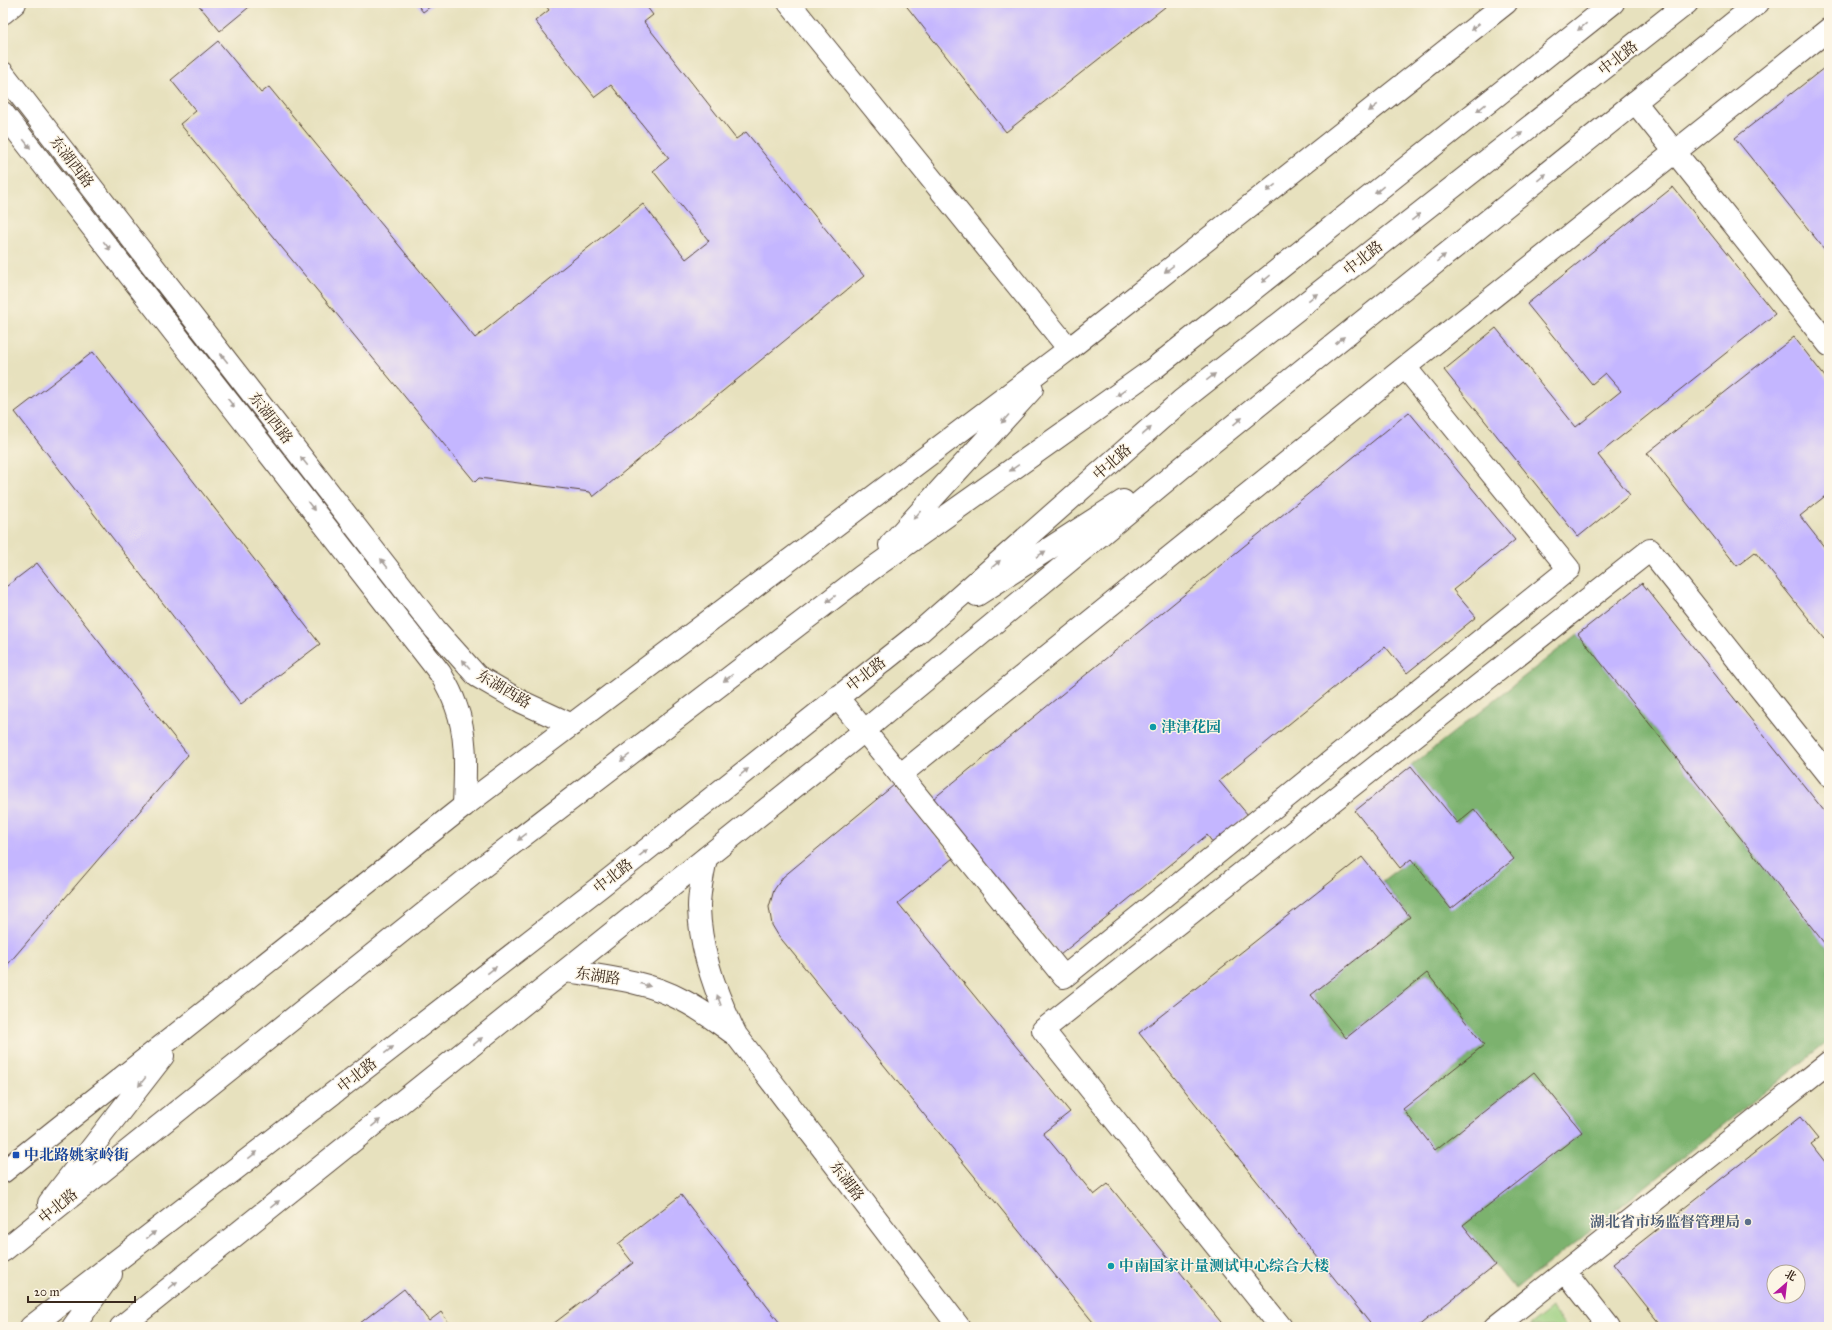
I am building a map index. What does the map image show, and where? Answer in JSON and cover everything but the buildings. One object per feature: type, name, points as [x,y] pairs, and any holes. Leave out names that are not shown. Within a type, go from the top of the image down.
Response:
[{"type":"main road","points":[[3,13],[15,3]]},
{"type":"main road","points":[[789,3],[1069,349]]},
{"type":"main road","points":[[3,1172],[464,806],[1069,349],[1506,3]]},
{"type":"main road","name":"中北路","points":[[3,1251],[472,875],[862,576],[1152,370],[1613,3]]},
{"type":"main road","name":"中北路","points":[[31,1327],[601,886],[915,636],[1180,402],[1687,3]]},
{"type":"main road","points":[[121,1327],[864,731],[1208,446],[1758,3]]},
{"type":"main road","points":[[900,775],[1405,367],[1674,151],[1829,29]]},
{"type":"main road","name":"东湖西路","points":[[3,73],[435,629],[477,676],[522,702],[572,725]]},
{"type":"main road","points":[[1635,102],[1829,345]]},
{"type":"main road","name":"东湖西路","points":[[3,113],[440,673],[456,705],[462,724],[465,755],[464,806]]},
{"type":"main road","points":[[862,576],[1069,349]]},
{"type":"main road","points":[[837,697],[1064,977],[1569,569],[1405,367]]},
{"type":"main road","points":[[915,636],[1208,446]]},
{"type":"main road","points":[[1280,1327],[1043,1030],[1650,550],[1829,775]]},
{"type":"main road","name":"东湖路","points":[[706,858],[699,906],[705,953],[722,1006],[736,1035],[959,1327]]},
{"type":"main road","name":"东湖路","points":[[565,971],[622,979],[652,988],[683,1000],[705,1013],[736,1035]]},
{"type":"main road","points":[[27,1231],[183,1029]]},
{"type":"main road","points":[[1494,1327],[1829,1062]]},
{"type":"main road","points":[[74,1327],[123,1256]]},
{"type":"main road","points":[[1565,1271],[1609,1327]]},
{"type":"green space","points":[[1578,634],[1829,949],[1829,1041],[1515,1290],[1463,1225],[1582,1132],[1534,1072],[1435,1150],[1403,1109],[1484,1045],[1427,973],[1346,1038],[1311,995],[1410,917],[1382,881],[1411,859],[1451,909],[1474,809],[1457,823],[1411,766]]},
{"type":"green space","points":[[1552,1308],[1567,1327],[1528,1327]]},
{"type":"place","name":"津津花园","points":[[1153,727]]},
{"type":"place","name":"中北路姚家岭街","points":[[16,1155]]},
{"type":"place","name":"湖北省市场监督管理局","points":[[1748,1222]]},
{"type":"place","name":"中南国家计量测试中心综合大楼","points":[[1111,1266]]}]
